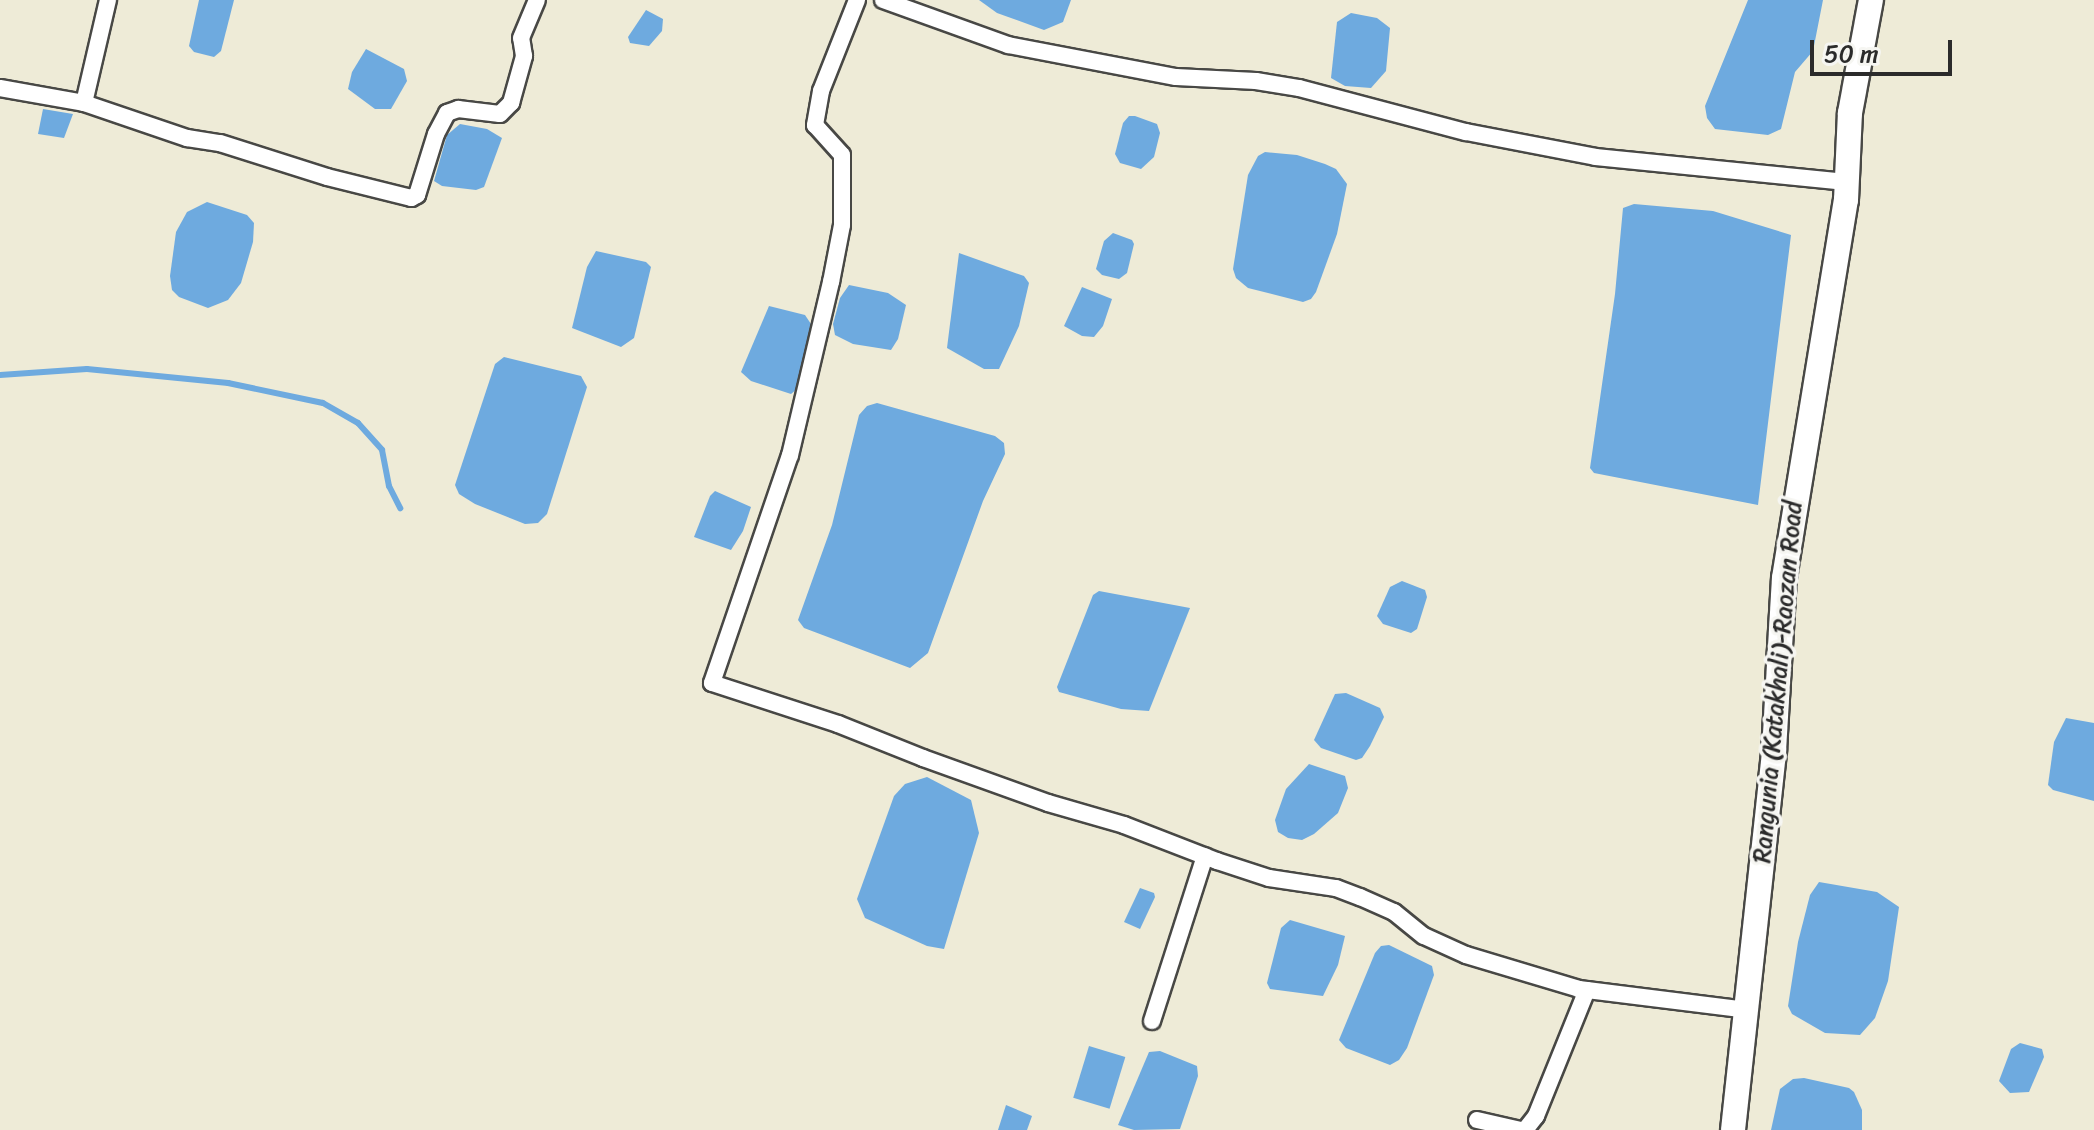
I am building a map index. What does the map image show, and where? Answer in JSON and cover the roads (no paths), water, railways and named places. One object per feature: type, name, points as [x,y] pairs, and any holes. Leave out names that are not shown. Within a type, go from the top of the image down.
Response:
[{"type":"main road","name":"Rangunia (Katakhali)-Raozan Road","points":[[1733,1130],[1774,751],[1784,578],[1800,462],[1824,341],[1846,182],[1850,113],[1871,0]]},
{"type":"street","points":[[84,103],[108,0]]},
{"type":"street","points":[[0,88],[84,103],[187,138],[220,143],[327,177],[411,198],[417,195],[436,134],[447,113],[458,109],[500,114],[511,103],[524,56],[521,38],[537,0]]},
{"type":"street","points":[[857,0],[821,91],[815,125],[842,155],[842,225],[834,268],[790,455],[712,683],[838,724],[1020,793],[1124,825],[1269,878],[1336,888],[1394,912],[1424,936],[1448,949],[1587,990],[1747,1010]]},
{"type":"street","points":[[883,0],[1008,45],[1176,77],[1256,81],[1299,88],[1466,132],[1596,157],[1846,182]]},
{"type":"street","points":[[1152,1021],[1205,856]]},
{"type":"street","points":[[1477,1120],[1523,1130],[1536,1116],[1587,990]]},
{"type":"water","points":[[199,0],[234,0],[221,51],[214,57],[194,52],[189,46]]},
{"type":"water","points":[[979,0],[1071,0],[1063,22],[1044,30],[997,13]]},
{"type":"water","points":[[1748,0],[1823,0],[1813,51],[1795,72],[1781,129],[1768,135],[1715,129],[1707,118],[1705,106]]},
{"type":"water","points":[[646,10],[663,19],[662,31],[649,46],[630,43],[628,37]]},
{"type":"water","points":[[1351,13],[1377,18],[1390,28],[1386,71],[1371,88],[1345,86],[1331,78],[1337,22]]},
{"type":"water","points":[[366,49],[404,69],[407,81],[391,109],[375,109],[348,89],[352,72]]},
{"type":"water","points":[[43,109],[73,114],[64,138],[38,134]]},
{"type":"water","points":[[1129,116],[1157,124],[1160,133],[1154,157],[1141,169],[1120,163],[1115,154],[1123,123]]},
{"type":"water","points":[[460,124],[487,129],[502,138],[484,187],[476,190],[442,186],[434,181],[447,135]]},
{"type":"water","points":[[1265,152],[1297,155],[1325,164],[1336,169],[1347,184],[1337,234],[1316,292],[1311,299],[1303,302],[1248,288],[1236,278],[1233,269],[1248,175],[1258,156]]},
{"type":"water","points":[[207,202],[247,215],[254,223],[253,242],[241,283],[228,300],[208,308],[179,297],[172,290],[170,276],[176,232],[187,212]]},
{"type":"water","points":[[1634,204],[1713,211],[1791,235],[1758,505],[1594,473],[1590,468],[1615,294],[1623,208]]},
{"type":"water","points":[[1113,233],[1132,240],[1134,244],[1127,273],[1119,279],[1102,275],[1096,269],[1104,241]]},
{"type":"water","points":[[596,251],[646,262],[651,267],[634,338],[621,347],[572,328],[587,267]]},
{"type":"water","points":[[959,253],[1024,276],[1029,283],[1019,326],[999,369],[984,369],[947,348]]},
{"type":"water","points":[[849,285],[888,293],[906,305],[898,339],[891,350],[853,344],[835,335],[833,324],[840,298]]},
{"type":"water","points":[[1082,287],[1112,299],[1103,326],[1094,337],[1082,336],[1064,326]]},
{"type":"water","points":[[769,306],[805,315],[811,324],[797,389],[791,394],[751,381],[741,372]]},
{"type":"water","points":[[504,357],[581,376],[587,387],[547,514],[538,523],[525,524],[475,504],[459,494],[455,485],[495,364]]},
{"type":"water","points":[[877,403],[995,436],[1004,443],[1005,454],[983,501],[928,653],[910,668],[804,628],[798,620],[832,525],[859,415],[867,406]]},
{"type":"water","points":[[715,491],[751,507],[743,531],[731,550],[694,537],[710,496]]},
{"type":"water","points":[[1402,581],[1425,590],[1427,597],[1417,629],[1411,633],[1383,624],[1377,616],[1390,587]]},
{"type":"water","points":[[1099,591],[1190,608],[1149,711],[1121,709],[1059,692],[1057,687],[1093,595]]},
{"type":"water","points":[[1346,693],[1380,708],[1384,717],[1370,746],[1362,758],[1356,760],[1321,748],[1314,740],[1335,694]]},
{"type":"water","points":[[2066,718],[2094,723],[2094,801],[2053,790],[2048,785],[2054,742]]},
{"type":"water","points":[[1309,764],[1345,776],[1348,788],[1338,813],[1314,834],[1302,840],[1288,838],[1278,832],[1275,820],[1286,789]]},
{"type":"water","points":[[927,777],[971,800],[979,833],[944,949],[927,946],[865,918],[857,899],[894,796],[905,784]]},
{"type":"water","points":[[1819,882],[1877,892],[1899,907],[1888,981],[1875,1018],[1860,1035],[1825,1033],[1792,1014],[1788,1006],[1798,942],[1810,895]]},
{"type":"water","points":[[1140,888],[1154,893],[1155,897],[1140,929],[1124,922]]},
{"type":"water","points":[[1290,920],[1345,936],[1338,965],[1323,996],[1270,989],[1267,983],[1281,928]]},
{"type":"water","points":[[1389,945],[1432,966],[1434,975],[1407,1048],[1399,1060],[1390,1065],[1346,1048],[1339,1040],[1375,953],[1381,946]]},
{"type":"water","points":[[2020,1043],[2042,1049],[2044,1057],[2029,1092],[2010,1093],[1999,1081],[2011,1049]]},
{"type":"water","points":[[1089,1046],[1125,1057],[1110,1109],[1073,1098]]},
{"type":"water","points":[[1160,1051],[1197,1066],[1198,1076],[1180,1129],[1134,1130],[1118,1125],[1149,1052]]},
{"type":"water","points":[[1804,1078],[1849,1088],[1854,1092],[1862,1110],[1862,1130],[1771,1130],[1780,1089],[1793,1079]]},
{"type":"water","points":[[1006,1105],[1032,1116],[1027,1130],[998,1130]]},
{"type":"waterway","points":[[0,375],[87,369],[228,383],[323,403],[358,423],[382,450],[389,486],[400,508]]}]
